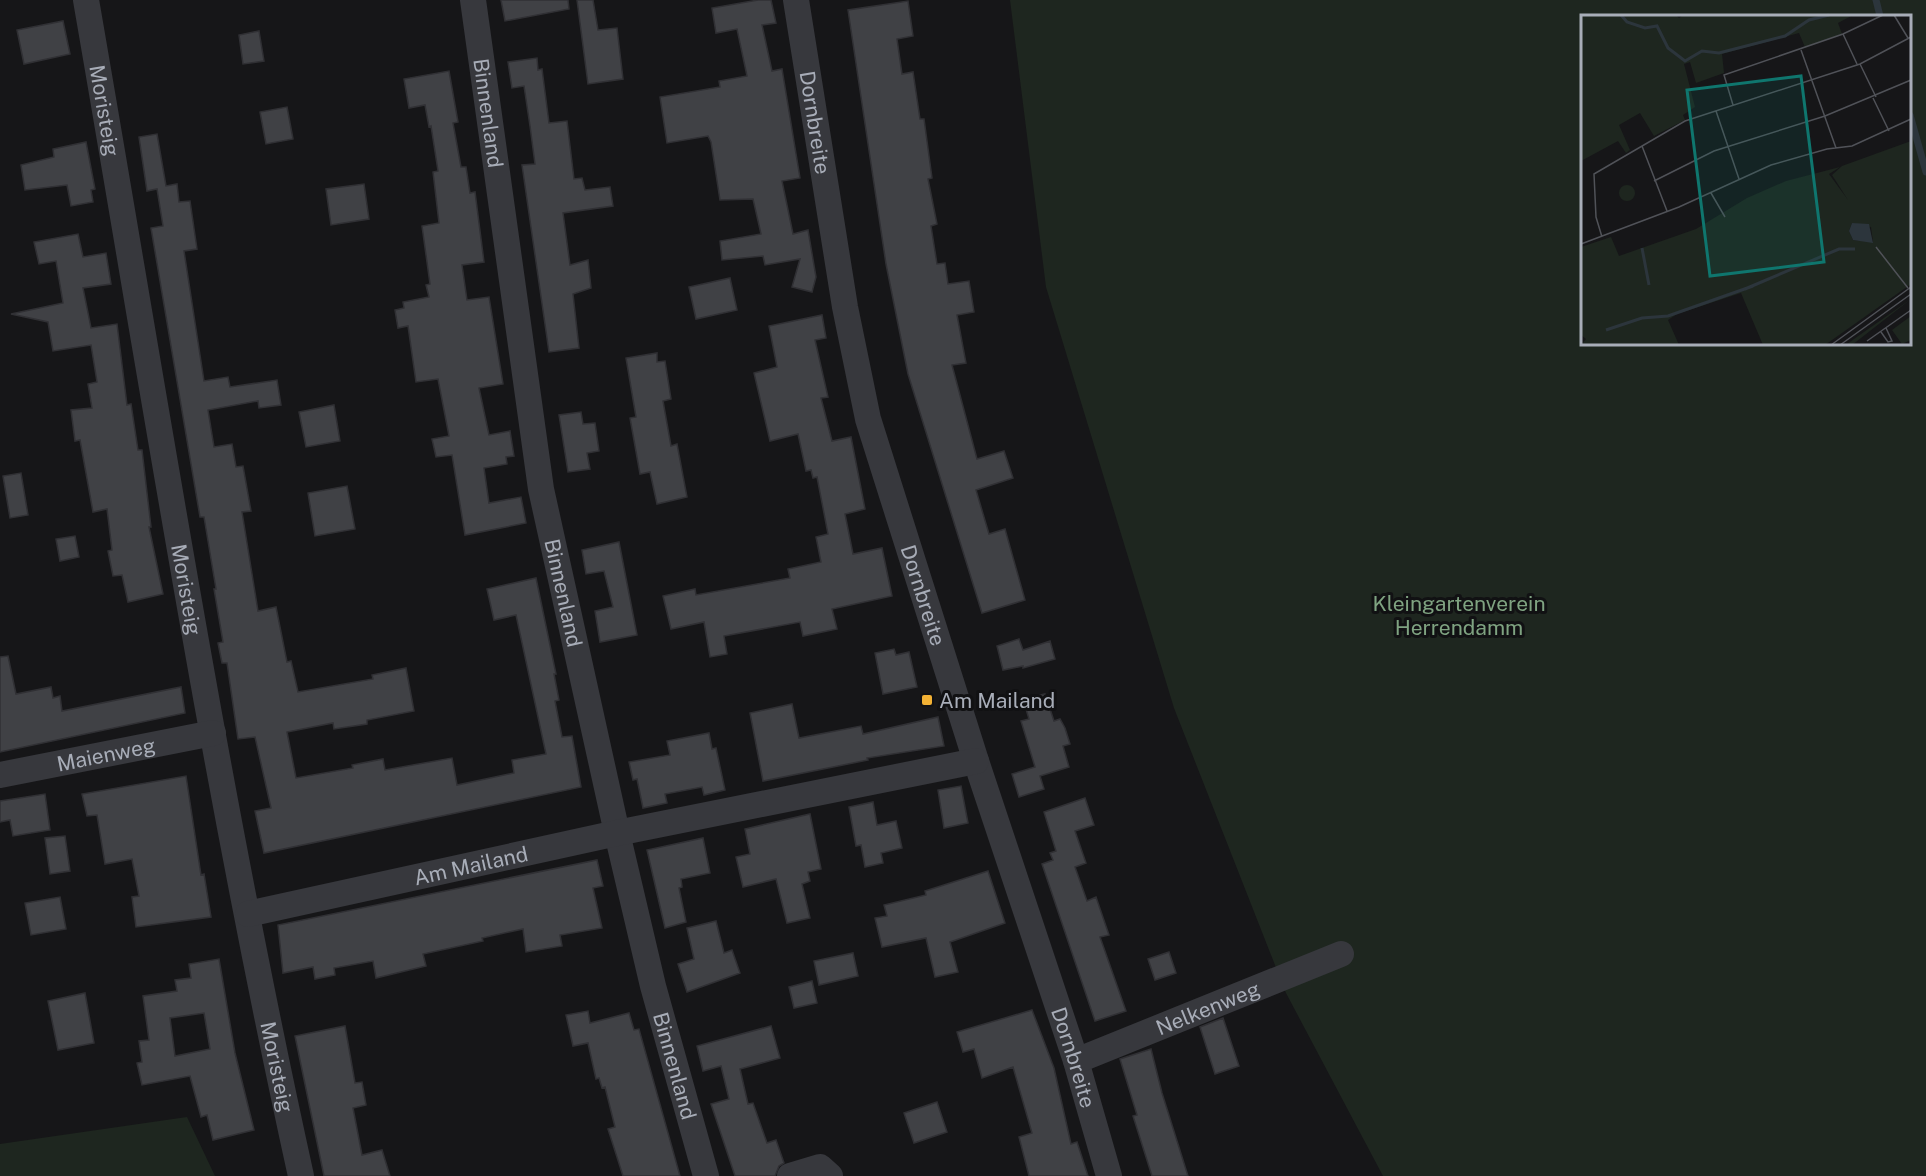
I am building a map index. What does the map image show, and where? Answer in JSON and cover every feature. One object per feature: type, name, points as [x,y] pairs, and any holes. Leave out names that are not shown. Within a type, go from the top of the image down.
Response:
[{"type":"street","name":"Moristeig","points":[[86,0],[213,733],[270,1036],[301,1176]]},
{"type":"street","name":"Binnenland","points":[[473,0],[541,489],[616,833],[653,986],[706,1176]]},
{"type":"street","name":"Dornbreite","points":[[796,0],[845,307],[868,419],[976,760],[1076,1061],[1109,1176]]},
{"type":"street","name":"Maienweg","points":[[0,775],[213,733]]},
{"type":"street","name":"Am Mailand","points":[[248,914],[616,833],[976,760]]},
{"type":"street","name":"Nelkenweg","points":[[1076,1061],[1341,954]]},
{"type":"street","points":[[790,1176],[820,1167],[830,1176]]},
{"type":"green space","name":"Kleingartenverein Herrendamm","points":[[1010,0],[1926,0],[1926,1176],[1383,1176],[1286,993],[1174,708],[1046,287]]},
{"type":"green space","points":[[187,1117],[215,1176],[0,1176],[0,1144]]},
{"type":"building","points":[[501,0],[568,0],[569,9],[505,21]]},
{"type":"building","points":[[577,0],[593,0],[598,30],[617,28],[623,79],[588,84]]},
{"type":"building","points":[[771,0],[776,23],[762,25],[772,71],[782,69],[800,178],[782,181],[793,234],[808,230],[816,277],[812,292],[792,287],[800,259],[765,265],[763,256],[722,260],[720,241],[761,234],[753,199],[720,200],[711,142],[708,136],[667,143],[660,97],[720,87],[719,81],[747,76],[737,29],[716,33],[712,8]]},
{"type":"building","points":[[908,1],[913,36],[897,39],[902,74],[913,72],[920,119],[924,119],[932,178],[928,179],[937,224],[931,226],[937,264],[945,263],[948,284],[969,281],[974,312],[957,315],[966,363],[952,365],[977,459],[1004,451],[1013,478],[976,490],[989,534],[1005,529],[1025,600],[982,613],[908,374],[886,264],[848,10]]},
{"type":"building","points":[[63,21],[70,54],[24,64],[17,30]]},
{"type":"building","points":[[259,31],[264,61],[243,64],[239,35]]},
{"type":"building","points":[[537,58],[538,70],[542,69],[549,123],[567,121],[574,179],[582,178],[585,190],[610,187],[613,206],[563,213],[570,265],[588,260],[591,288],[573,294],[579,348],[549,352],[522,165],[535,164],[530,126],[524,86],[512,88],[508,62]]},
{"type":"building","points":[[449,71],[458,122],[453,123],[461,167],[466,167],[470,193],[475,192],[484,262],[462,265],[467,300],[489,297],[503,384],[479,388],[489,435],[510,431],[514,456],[506,457],[507,464],[484,468],[489,503],[521,497],[526,523],[465,535],[452,455],[436,457],[432,439],[449,436],[438,379],[416,382],[408,326],[398,328],[395,310],[404,308],[403,302],[429,297],[426,285],[430,284],[422,226],[439,223],[433,172],[438,171],[431,126],[429,127],[425,105],[409,108],[404,79]]},
{"type":"building","points":[[287,107],[293,139],[266,144],[260,112]]},
{"type":"building","points":[[157,134],[166,186],[177,184],[179,202],[190,201],[197,249],[184,251],[204,381],[228,377],[230,387],[277,380],[281,405],[259,408],[258,401],[208,410],[214,447],[232,444],[236,467],[243,466],[251,511],[242,512],[258,611],[276,607],[287,662],[291,661],[298,692],[373,679],[372,675],[406,668],[414,711],[367,720],[367,724],[334,729],[333,723],[287,732],[296,778],[353,768],[352,765],[383,759],[385,770],[452,758],[457,785],[514,773],[512,760],[546,754],[516,615],[494,620],[487,589],[536,578],[556,674],[554,674],[559,700],[555,701],[562,737],[572,736],[581,787],[264,853],[255,811],[271,808],[255,737],[238,739],[227,663],[222,663],[218,643],[223,642],[214,589],[216,589],[204,517],[200,517],[151,228],[163,226],[157,189],[147,191],[139,137]]},
{"type":"building","points":[[86,142],[95,189],[91,190],[93,202],[71,206],[67,185],[25,190],[21,165],[54,157],[53,149]]},
{"type":"building","points":[[364,184],[369,219],[331,225],[326,189]]},
{"type":"building","points":[[78,234],[83,257],[106,253],[111,284],[83,288],[91,328],[117,324],[127,405],[131,404],[138,450],[142,450],[151,527],[149,527],[163,594],[128,602],[122,575],[113,576],[108,551],[112,550],[107,509],[93,512],[80,440],[75,441],[71,410],[92,408],[88,384],[97,382],[91,345],[53,351],[48,322],[11,314],[63,303],[56,261],[39,264],[34,242]]},
{"type":"building","points":[[730,278],[737,310],[696,319],[689,287]]},
{"type":"building","points":[[822,315],[826,338],[815,340],[828,397],[821,398],[832,441],[851,437],[865,509],[845,514],[853,554],[882,548],[892,596],[832,609],[837,629],[803,636],[800,622],[724,636],[727,654],[710,657],[704,622],[671,629],[663,596],[695,589],[696,595],[790,578],[788,569],[821,562],[816,537],[828,534],[817,477],[813,478],[811,470],[806,471],[798,434],[770,441],[754,373],[777,367],[769,326]]},
{"type":"building","points":[[657,353],[657,362],[665,361],[671,399],[663,401],[671,446],[677,444],[687,497],[657,504],[650,472],[640,474],[630,418],[636,417],[626,358]]},
{"type":"building","points":[[334,405],[340,441],[306,447],[299,412]]},
{"type":"building","points":[[581,412],[583,424],[595,423],[599,451],[587,453],[590,469],[568,472],[559,415]]},
{"type":"building","points":[[21,473],[28,515],[10,518],[3,476]]},
{"type":"building","points":[[347,486],[355,529],[315,536],[308,493]]},
{"type":"building","points":[[75,536],[79,557],[60,561],[56,539]]},
{"type":"building","points":[[619,542],[637,635],[600,642],[595,611],[613,607],[604,571],[586,574],[582,550]]},
{"type":"building","points":[[1019,639],[1023,650],[1050,641],[1055,659],[1023,668],[1023,666],[1003,670],[997,646]]},
{"type":"building","points":[[894,649],[896,655],[909,652],[917,687],[883,694],[875,653]]},
{"type":"building","points":[[8,656],[16,694],[51,687],[53,698],[60,696],[62,711],[181,687],[185,713],[0,752],[0,657]]},
{"type":"building","points":[[1045,694],[1054,721],[1060,719],[1065,728],[1070,744],[1063,746],[1069,767],[1040,776],[1044,789],[1019,797],[1012,774],[1035,767],[1021,721],[1029,719],[1023,699]]},
{"type":"building","points":[[792,704],[799,738],[861,726],[863,734],[938,717],[944,746],[867,758],[868,760],[763,781],[750,713]]},
{"type":"building","points":[[709,733],[712,749],[716,748],[725,790],[704,795],[702,787],[665,794],[667,803],[643,808],[637,779],[633,780],[629,762],[670,755],[667,741]]},
{"type":"building","points":[[186,776],[201,875],[204,874],[211,917],[136,927],[132,897],[139,896],[132,859],[105,864],[97,815],[87,816],[82,794]]},
{"type":"building","points":[[961,786],[968,823],[944,828],[938,790]]},
{"type":"building","points":[[45,794],[50,830],[13,836],[10,820],[0,822],[0,801]]},
{"type":"building","points":[[1085,798],[1094,825],[1075,831],[1086,863],[1075,867],[1087,901],[1096,897],[1109,935],[1100,937],[1126,1011],[1095,1021],[1042,864],[1053,860],[1050,853],[1056,851],[1044,812]]},
{"type":"building","points":[[873,802],[877,825],[896,821],[902,848],[881,853],[883,863],[865,867],[861,845],[856,846],[849,807]]},
{"type":"building","points":[[810,814],[821,869],[808,872],[810,881],[802,884],[810,918],[787,923],[776,879],[743,887],[736,857],[750,854],[745,829]]},
{"type":"building","points":[[65,836],[70,871],[50,874],[45,838]]},
{"type":"building","points":[[703,838],[710,873],[681,879],[682,887],[679,888],[686,922],[665,928],[647,850]]},
{"type":"building","points":[[597,860],[603,886],[593,888],[602,928],[560,935],[562,946],[526,952],[523,929],[482,938],[483,941],[423,954],[426,966],[376,978],[373,961],[334,968],[335,975],[315,979],[313,967],[283,973],[278,925]]},
{"type":"building","points":[[988,871],[1005,923],[950,942],[958,972],[935,977],[926,938],[882,947],[875,918],[887,916],[884,905],[926,895],[925,891]]},
{"type":"building","points":[[60,897],[66,929],[31,935],[25,903]]},
{"type":"building","points":[[716,921],[724,953],[732,950],[740,973],[687,992],[678,964],[694,959],[687,928]]},
{"type":"building","points":[[1169,952],[1176,973],[1155,980],[1148,959]]},
{"type":"building","points":[[853,953],[858,976],[819,985],[814,961]]},
{"type":"building","points":[[219,959],[235,1053],[254,1130],[213,1140],[207,1115],[201,1117],[190,1076],[142,1085],[137,1063],[142,1062],[139,1041],[149,1040],[143,996],[177,991],[175,980],[191,978],[189,964]],"holes":[[[204,1013],[210,1049],[175,1056],[170,1018]]]},
{"type":"building","points":[[812,981],[817,1003],[794,1008],[789,987]]},
{"type":"building","points":[[85,993],[94,1043],[58,1050],[48,1001]]},
{"type":"building","points":[[1032,1010],[1054,1068],[1071,1144],[1077,1142],[1088,1176],[1029,1176],[1019,1137],[1032,1133],[1013,1067],[982,1078],[974,1049],[963,1052],[957,1032]]},
{"type":"building","points":[[588,1011],[590,1023],[629,1013],[634,1030],[639,1029],[680,1176],[623,1176],[608,1129],[615,1127],[605,1087],[602,1088],[599,1078],[596,1079],[588,1043],[573,1046],[566,1015]]},
{"type":"building","points":[[1223,1018],[1239,1066],[1215,1074],[1200,1027]]},
{"type":"building","points":[[345,1026],[355,1083],[362,1082],[366,1105],[353,1108],[362,1155],[382,1150],[390,1176],[324,1176],[295,1036]]},
{"type":"building","points":[[771,1026],[780,1058],[740,1069],[748,1104],[753,1103],[767,1143],[776,1140],[784,1163],[779,1166],[775,1176],[735,1176],[711,1104],[729,1099],[721,1066],[703,1071],[697,1046]]},
{"type":"building","points":[[1151,1049],[1188,1176],[1152,1176],[1133,1116],[1137,1115],[1120,1059]]},
{"type":"building","points":[[937,1102],[947,1132],[914,1143],[904,1113]]},
{"type":"waterway","points":[[1876,0],[1880,15]]},
{"type":"waterway","points":[[1911,119],[1926,172]]},
{"type":"place","name":"Am Mailand","points":[[927,700]]}]
